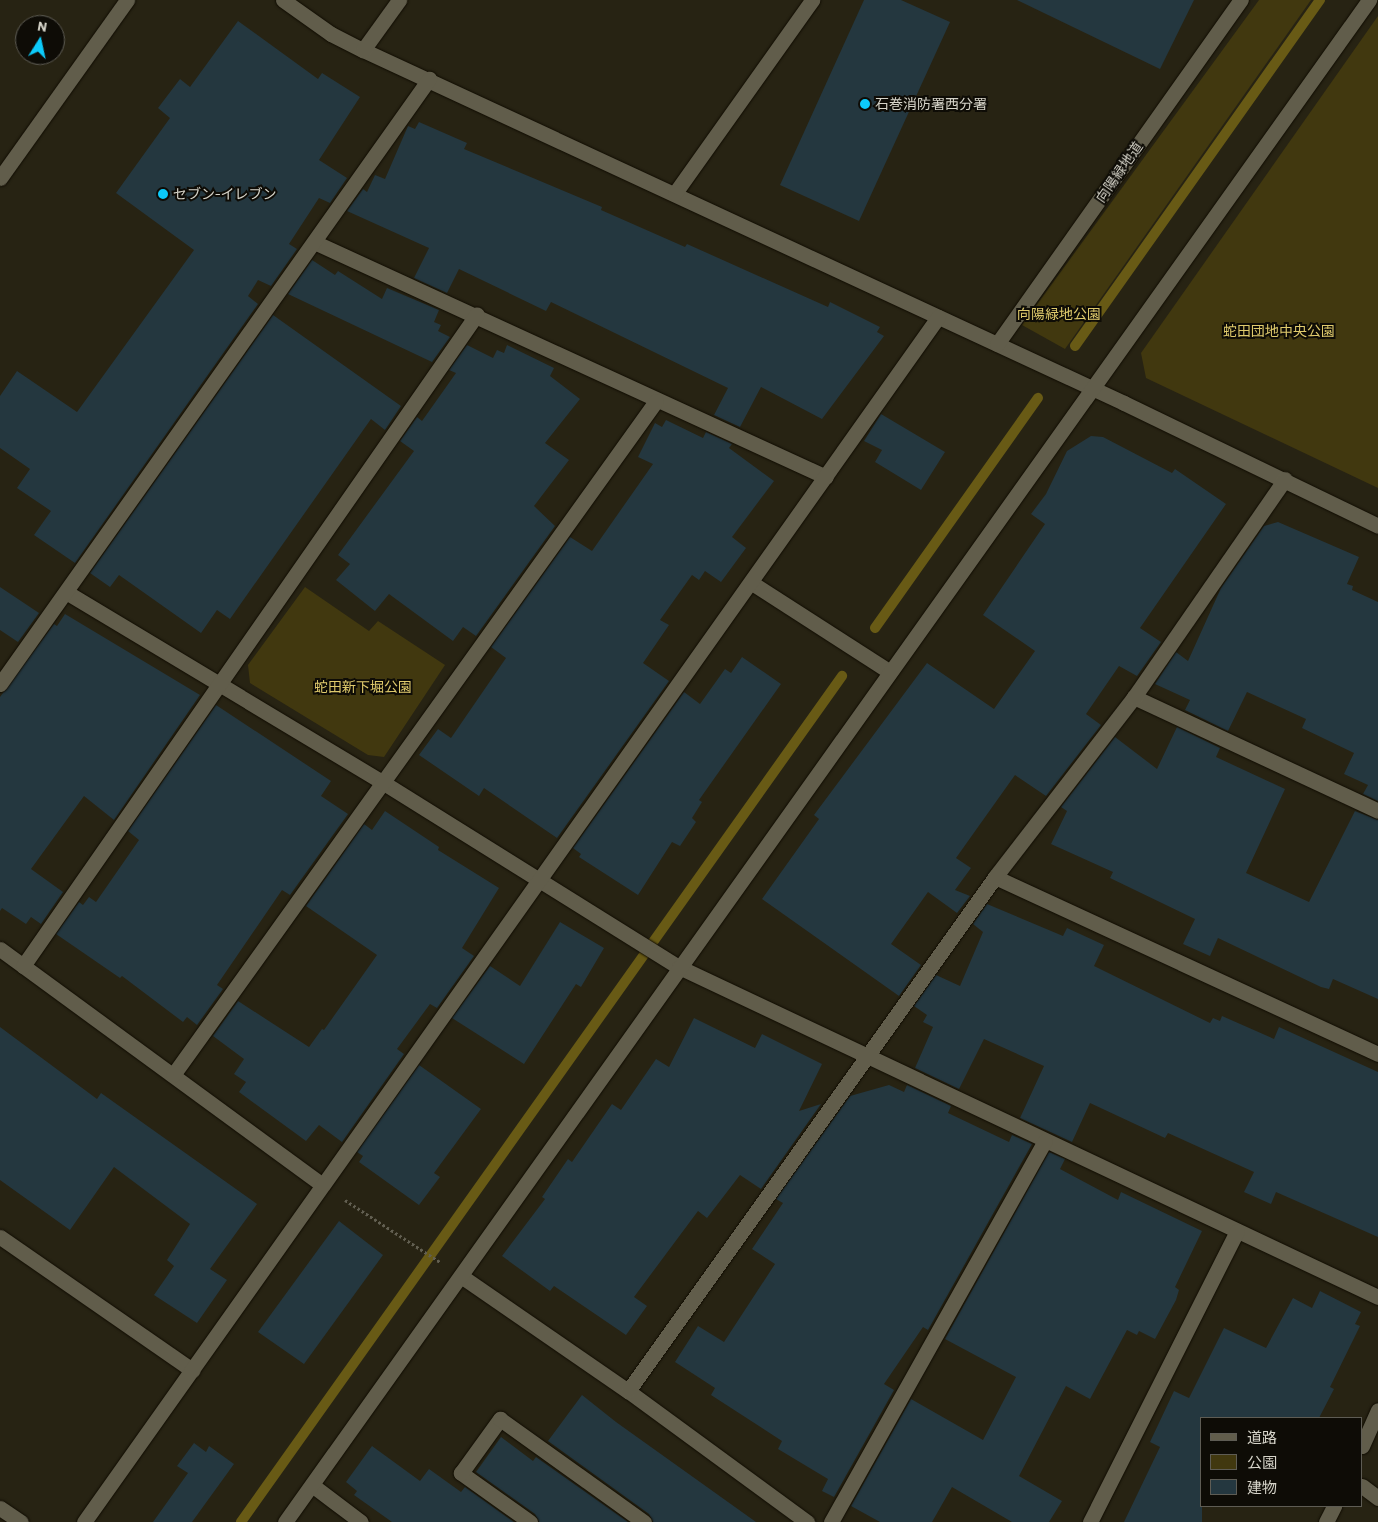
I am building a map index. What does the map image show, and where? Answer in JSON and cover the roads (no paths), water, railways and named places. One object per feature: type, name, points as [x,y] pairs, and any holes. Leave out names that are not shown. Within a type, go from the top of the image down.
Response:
[{"type":"street","points":[[0,178],[127,0]]},
{"type":"street","points":[[283,0],[331,34],[363,50],[676,193],[1285,479],[1378,526]]},
{"type":"street","points":[[363,50],[399,0]]},
{"type":"street","points":[[676,193],[812,0]]},
{"type":"street","name":"向陽緑地道","points":[[997,344],[1241,0]]},
{"type":"street","points":[[285,1522],[1369,0]]},
{"type":"street","points":[[0,684],[429,79]]},
{"type":"street","points":[[314,242],[477,314],[656,401],[826,477]]},
{"type":"street","points":[[23,966],[218,682],[477,314]]},
{"type":"street","points":[[84,1522],[538,880],[752,583],[938,317]]},
{"type":"street","points":[[173,1075],[656,401]]},
{"type":"street","points":[[628,1391],[995,877],[1134,697],[1285,479]]},
{"type":"street","points":[[752,583],[890,672]]},
{"type":"street","points":[[66,592],[384,783],[679,967],[1378,1297]]},
{"type":"street","points":[[1134,697],[1378,811]]},
{"type":"street","points":[[995,877],[1378,1054]]},
{"type":"street","points":[[0,949],[322,1184]]},
{"type":"street","points":[[831,1522],[1045,1141]]},
{"type":"street","points":[[1090,1522],[1237,1232]]},
{"type":"street","points":[[0,1237],[192,1370]]},
{"type":"street","points":[[461,1276],[628,1391],[806,1522]]},
{"type":"street","points":[[1363,1444],[1378,1410]]},
{"type":"street","points":[[530,1522],[461,1473],[500,1419],[644,1522]]},
{"type":"street","points":[[312,1485],[362,1522]]},
{"type":"street","points":[[1363,1487],[1378,1498]]},
{"type":"street","points":[[1326,1522],[1334,1507]]},
{"type":"street","points":[[0,1508],[21,1522]]},
{"type":"waterway","points":[[1075,346],[1320,0]]},
{"type":"waterway","points":[[875,628],[1038,398]]},
{"type":"waterway","points":[[241,1522],[842,676]]},
{"type":"place","name":"石巻消防署西分署","points":[[865,104]]},
{"type":"place","name":"セブン-イレブン","points":[[163,194]]},
{"type":"park label","name":"向陽緑地公園","points":[[1059,314]]},
{"type":"park label","name":"蛇田団地中央公園","points":[[1279,331]]},
{"type":"park label","name":"蛇田新下堀公園","points":[[363,687]]}]
